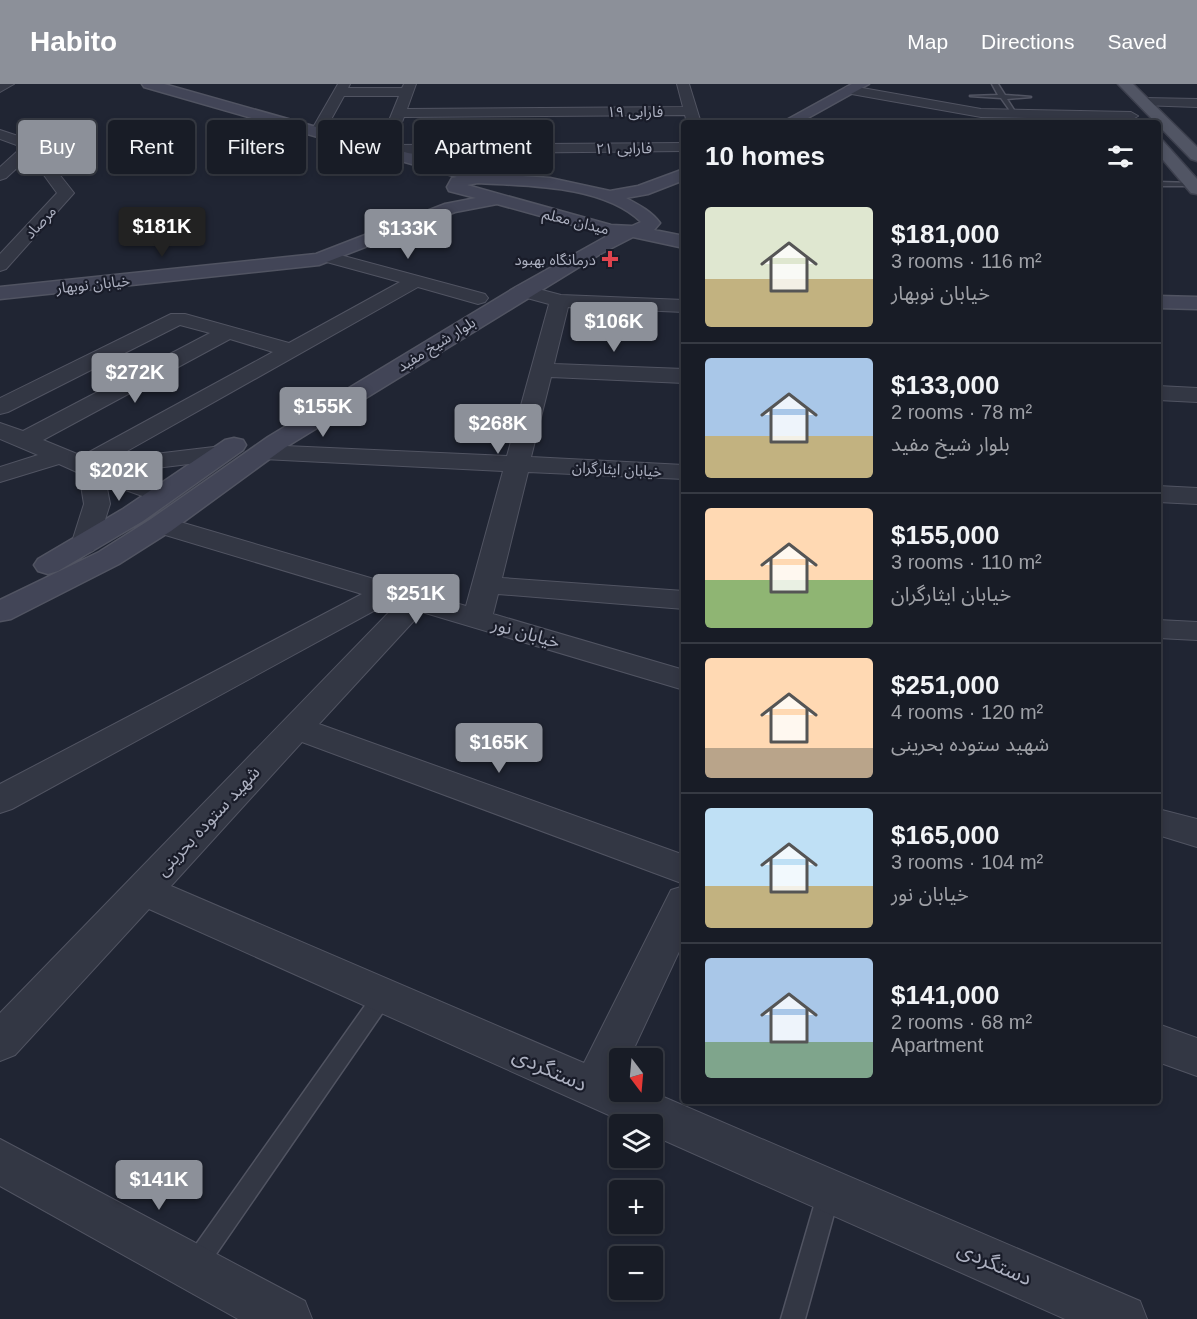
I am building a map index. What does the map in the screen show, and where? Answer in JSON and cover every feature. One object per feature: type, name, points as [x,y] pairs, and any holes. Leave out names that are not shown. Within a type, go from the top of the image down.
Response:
[{"type":"main road","points":[[1125,84],[1197,156]]},
{"type":"main road","points":[[1115,100],[1134,119]]},
{"type":"main road","points":[[1161,147],[1195,187]]},
{"type":"street","points":[[0,88],[8,84]]},
{"type":"street","points":[[683,84],[692,117]]},
{"type":"street","points":[[159,85],[318,132]]},
{"type":"street","points":[[794,120],[857,87],[984,118],[1013,113],[1134,119]]},
{"type":"street","points":[[133,88],[430,176],[455,186],[444,205]]},
{"type":"street","points":[[325,120],[342,88],[410,93],[396,120]]},
{"type":"street","points":[[535,112],[536,97]]},
{"type":"street","points":[[1145,102],[1197,103]]},
{"type":"street","name":"فارابی ۱۹","points":[[399,112],[535,112],[692,117]]},
{"type":"street","name":"مرصاد","points":[[0,134],[18,140]]},
{"type":"street","name":"فارابی ۲۱","points":[[402,150],[681,147]]},
{"type":"street","points":[[402,155],[478,178]]},
{"type":"street","points":[[3,170],[18,158]]},
{"type":"street","name":"مرصاد","points":[[0,265],[66,193],[52,174]]},
{"type":"street","points":[[610,196],[642,190],[681,175]]},
{"type":"street","name":"میدان معلم","points":[[455,186],[463,180],[478,178],[550,183],[610,196],[642,223]]},
{"type":"street","points":[[642,223],[660,198],[681,185]]},
{"type":"street","name":"میدان معلم","points":[[455,186],[495,200],[582,238],[642,223]]},
{"type":"street","points":[[642,190],[660,198]]},
{"type":"street","points":[[444,205],[495,200]]},
{"type":"street","name":"خیابان نوبهار","points":[[0,293],[303,262],[329,257],[444,205]]},
{"type":"street","points":[[642,223],[681,232]]},
{"type":"street","points":[[642,223],[681,241]]},
{"type":"street","name":"بلوار شیخ مفید","points":[[0,589],[84,545],[251,434],[582,238],[642,223]]},
{"type":"street","name":"بلوار شیخ مفید","points":[[0,612],[109,558],[161,525],[262,452],[523,291],[582,238]]},
{"type":"street","points":[[329,257],[478,298]]},
{"type":"street","points":[[87,467],[290,350],[416,281]]},
{"type":"street","points":[[523,291],[560,301],[681,306]]},
{"type":"street","points":[[477,619],[560,301]]},
{"type":"street","points":[[1161,302],[1197,303]]},
{"type":"street","points":[[1161,312],[1197,313]]},
{"type":"street","points":[[0,407],[178,318],[290,350]]},
{"type":"street","points":[[24,440],[228,332]]},
{"type":"street","points":[[542,370],[681,376]]},
{"type":"street","points":[[1161,393],[1197,395]]},
{"type":"street","points":[[0,430],[87,467],[162,495]]},
{"type":"street","name":"خیابان ایثارگران","points":[[262,452],[681,472]]},
{"type":"street","points":[[87,467],[222,453]]},
{"type":"street","points":[[0,475],[61,456]]},
{"type":"street","points":[[84,545],[97,504],[87,467]]},
{"type":"street","points":[[1161,494],[1197,496]]},
{"type":"street","name":"خیابان نور","points":[[161,525],[681,679]]},
{"type":"street","points":[[486,585],[681,600]]},
{"type":"street","points":[[0,800],[402,596]]},
{"type":"street","name":"شهید ستوده بحرینی","points":[[0,1042],[297,728],[402,596]]},
{"type":"street","points":[[1161,629],[1197,631]]},
{"type":"street","points":[[297,728],[681,869]]},
{"type":"street","points":[[1161,823],[1197,833]]},
{"type":"street","name":"دستگردی","points":[[143,890],[1122,1319]]},
{"type":"street","points":[[594,1088],[681,907]]},
{"type":"street","points":[[1161,1044],[1197,1057]]},
{"type":"street","points":[[0,1161],[287,1319]]},
{"type":"lane","points":[[994,84],[1013,113]]},
{"type":"lane","points":[[973,96],[1028,97]]},
{"type":"lane","points":[[1161,184],[1195,187]]},
{"type":"lane","points":[[194,1268],[383,996]]},
{"type":"lane","points":[[792,1319],[829,1191]]},
{"type":"place","name":"درمانگاه بهبود","points":[[610,259]]}]
